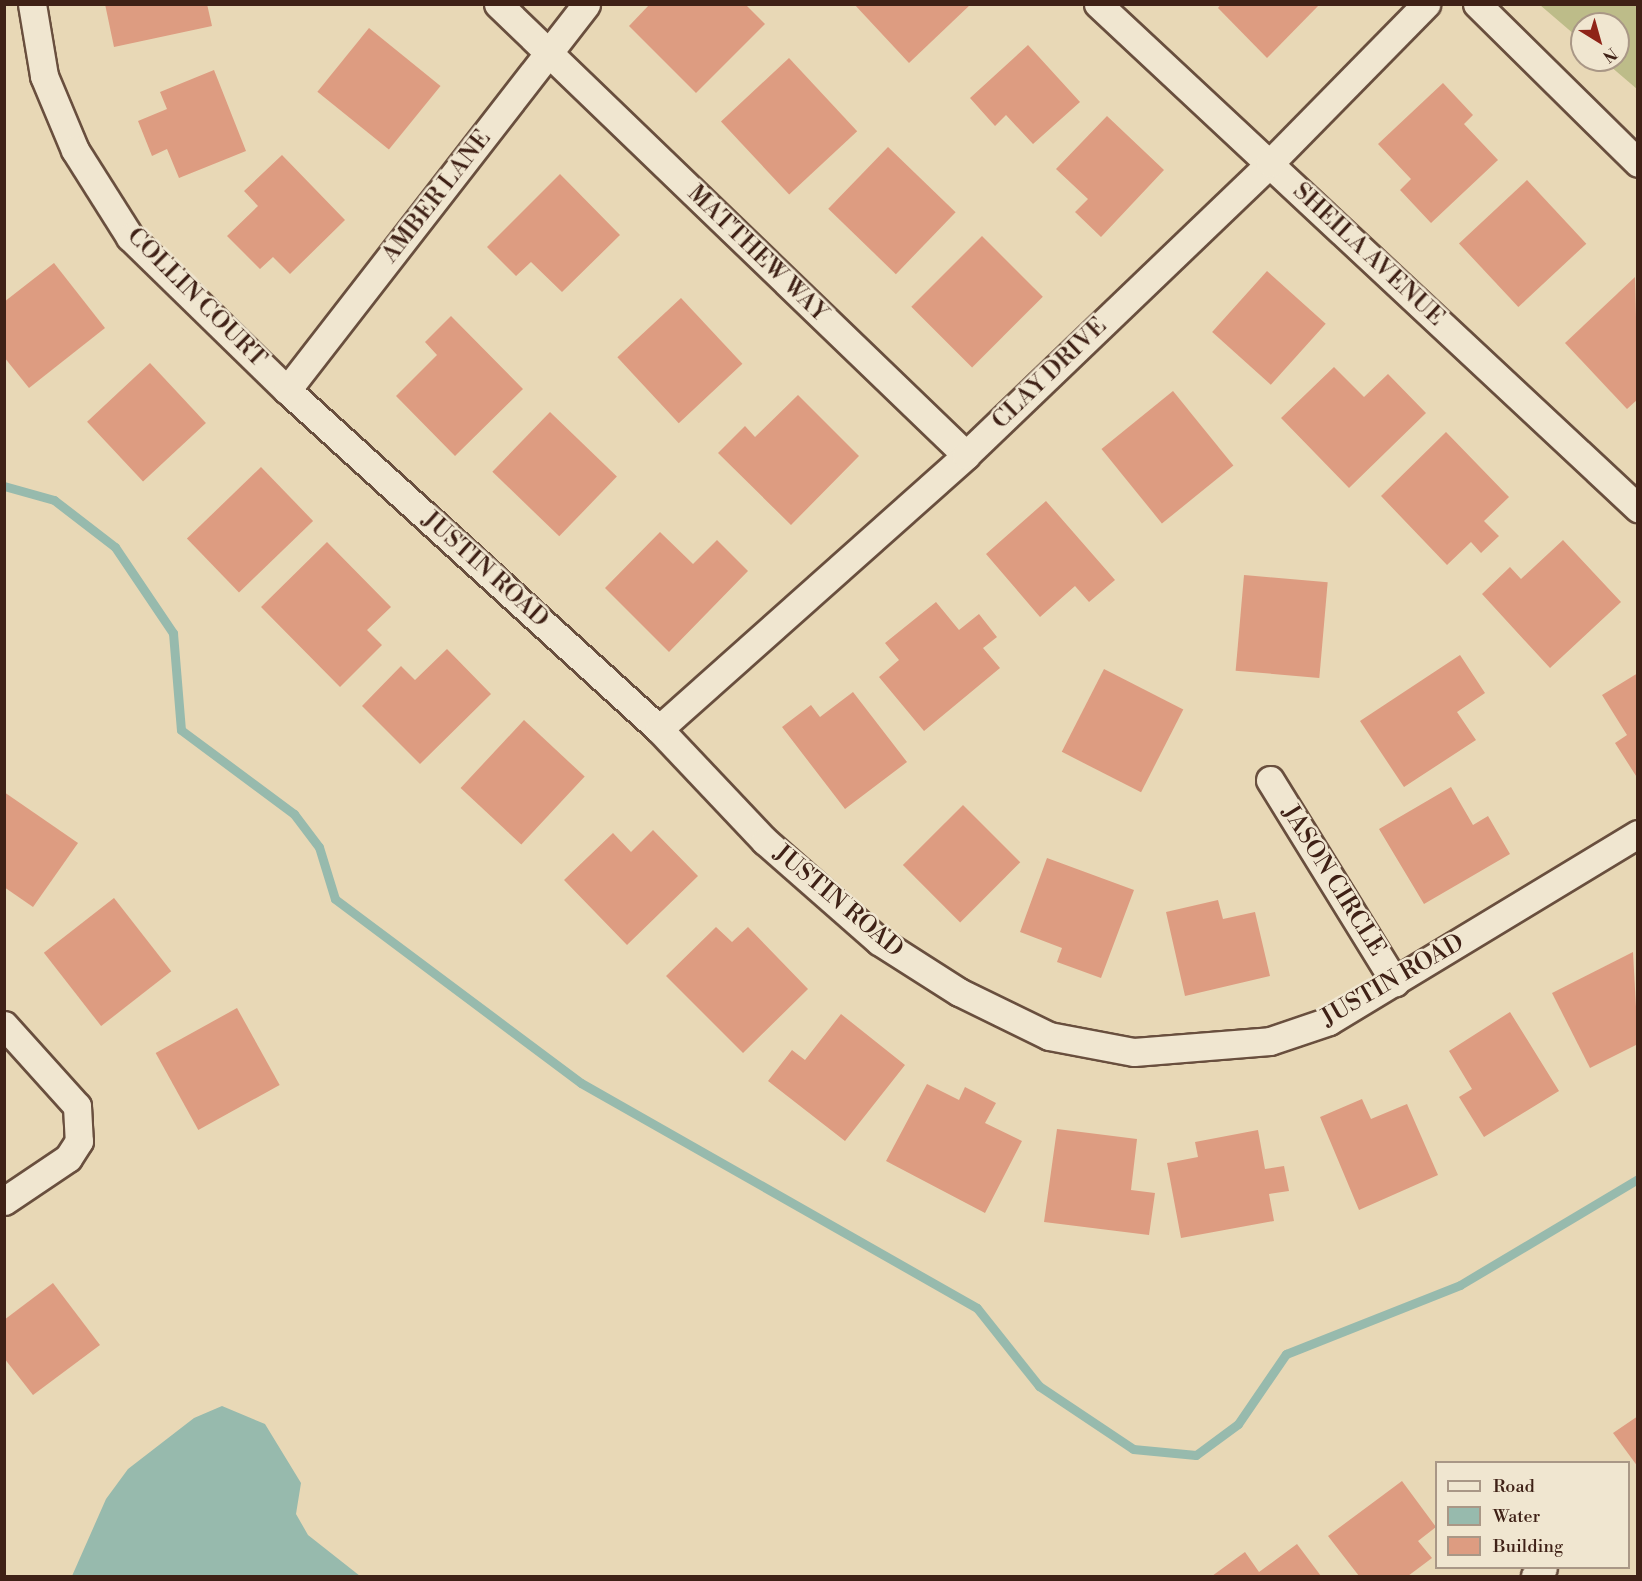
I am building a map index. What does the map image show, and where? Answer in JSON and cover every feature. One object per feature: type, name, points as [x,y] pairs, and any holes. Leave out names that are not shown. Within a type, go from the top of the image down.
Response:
[{"type":"street","name":"COLLIN COURT","points":[[32,4],[44,76],[75,150],[130,237],[287,390]]},
{"type":"street","name":"MATTHEW WAY","points":[[498,4],[966,455]]},
{"type":"street","name":"AMBER LANE","points":[[287,390],[586,4]]},
{"type":"street","name":"SHEILA AVENUE","points":[[1098,4],[1638,507]]},
{"type":"street","name":"CLAY DRIVE","points":[[659,729],[966,455],[1270,163],[1426,4]]},
{"type":"street","points":[[1477,4],[1638,163]]},
{"type":"street","name":"JUSTIN ROAD","points":[[287,390],[659,729],[765,841],[879,941],[959,992],[1049,1036],[1134,1052],[1270,1041],[1329,1021],[1638,834]]},
{"type":"street","name":"JASON CIRCLE","points":[[1270,780],[1395,982]]},
{"type":"street","points":[[4,1025],[77,1106],[79,1141],[68,1158],[4,1201]]},
{"type":"shaded area","points":[[1540,5],[1637,5],[1637,89],[1617,72],[1630,72],[1630,12],[1570,12],[1570,31]]},
{"type":"water","points":[[222,1406],[265,1424],[301,1483],[296,1514],[308,1535],[360,1576],[72,1576],[106,1499],[128,1469],[194,1418]]},
{"type":"building","points":[[105,4],[207,4],[212,26],[114,47]]},
{"type":"building","points":[[650,4],[745,4],[765,24],[696,93],[629,26]]},
{"type":"building","points":[[854,4],[971,4],[909,63]]},
{"type":"building","points":[[1221,4],[1320,4],[1267,58],[1218,8]]},
{"type":"building","points":[[369,28],[440,86],[389,150],[317,92]]},
{"type":"building","points":[[1028,45],[1080,102],[1033,144],[1006,115],[995,126],[970,98]]},
{"type":"building","points":[[789,58],[857,131],[789,195],[721,121]]},
{"type":"building","points":[[214,70],[246,151],[179,178],[167,149],[152,156],[138,121],[167,109],[160,92]]},
{"type":"building","points":[[1443,83],[1473,115],[1464,124],[1498,160],[1431,223],[1400,190],[1411,179],[1378,144]]},
{"type":"building","points":[[1107,116],[1164,170],[1101,237],[1075,212],[1088,199],[1056,169]]},
{"type":"building","points":[[888,147],[956,212],[896,274],[828,209]]},
{"type":"building","points":[[282,155],[345,220],[290,274],[273,257],[260,269],[227,236],[258,206],[244,191]]},
{"type":"building","points":[[560,174],[620,235],[562,292],[531,262],[516,276],[487,247]]},
{"type":"building","points":[[1527,180],[1586,244],[1518,307],[1459,243]]},
{"type":"building","points":[[982,236],[1043,297],[972,368],[911,307]]},
{"type":"building","points":[[54,263],[105,328],[29,388],[4,357],[4,302]]},
{"type":"building","points":[[1267,271],[1326,324],[1271,385],[1212,332]]},
{"type":"building","points":[[1635,277],[1638,399],[1627,409],[1565,343]]},
{"type":"building","points":[[681,298],[742,364],[679,423],[617,357]]},
{"type":"building","points":[[451,316],[523,389],[455,456],[396,396],[437,355],[425,342]]},
{"type":"building","points":[[150,363],[206,423],[143,482],[87,422]]},
{"type":"building","points":[[1334,367],[1364,397],[1388,374],[1426,413],[1349,488],[1281,418]]},
{"type":"building","points":[[1173,391],[1233,466],[1162,524],[1102,449]]},
{"type":"building","points":[[798,395],[859,456],[791,525],[718,453],[745,426],[755,437]]},
{"type":"building","points":[[550,412],[617,477],[559,536],[492,472]]},
{"type":"building","points":[[1446,432],[1509,497],[1484,521],[1499,536],[1481,553],[1471,542],[1447,565],[1381,496]]},
{"type":"building","points":[[261,467],[313,521],[239,593],[187,539]]},
{"type":"building","points":[[1046,501],[1115,580],[1089,602],[1075,586],[1040,617],[986,554]]},
{"type":"building","points":[[660,532],[693,564],[717,540],[748,571],[669,652],[605,588]]},
{"type":"building","points":[[1563,540],[1621,602],[1550,668],[1482,594],[1510,567],[1521,579]]},
{"type":"building","points":[[327,542],[391,607],[367,630],[382,645],[340,687],[261,607]]},
{"type":"building","points":[[1244,575],[1328,582],[1319,678],[1236,671]]},
{"type":"building","points":[[936,602],[959,630],[979,614],[997,637],[983,648],[1000,668],[924,731],[879,677],[899,660],[885,643]]},
{"type":"building","points":[[447,649],[491,694],[420,764],[362,706],[401,666],[415,680]]},
{"type":"building","points":[[1460,655],[1485,693],[1457,712],[1476,740],[1404,787],[1360,721]]},
{"type":"building","points":[[1104,669],[1183,709],[1141,792],[1062,752]]},
{"type":"building","points":[[1638,673],[1638,779],[1615,743],[1627,735],[1602,695]]},
{"type":"building","points":[[853,692],[907,762],[845,809],[782,727],[811,705],[820,717]]},
{"type":"building","points":[[524,720],[585,777],[521,845],[461,788]]},
{"type":"building","points":[[1451,787],[1473,825],[1488,816],[1510,854],[1424,904],[1379,829]]},
{"type":"building","points":[[4,792],[78,843],[33,907],[4,887]]},
{"type":"building","points":[[963,805],[1020,862],[960,922],[903,865]]},
{"type":"building","points":[[653,830],[698,876],[627,945],[564,880],[613,833],[631,852]]},
{"type":"building","points":[[1047,858],[1134,890],[1101,978],[1057,962],[1062,948],[1020,932]]},
{"type":"building","points":[[114,898],[171,971],[101,1026],[44,953]]},
{"type":"building","points":[[1218,900],[1223,919],[1255,912],[1270,976],[1185,996],[1166,912]]},
{"type":"building","points":[[716,927],[732,942],[748,927],[808,989],[743,1053],[666,976]]},
{"type":"building","points":[[1633,952],[1638,1044],[1590,1068],[1552,993]]},
{"type":"building","points":[[237,1008],[280,1085],[198,1130],[156,1053]]},
{"type":"building","points":[[1510,1012],[1559,1091],[1484,1137],[1459,1097],[1472,1089],[1449,1051]]},
{"type":"building","points":[[841,1014],[905,1065],[845,1141],[768,1081],[792,1050],[805,1060]]},
{"type":"building","points":[[927,1084],[959,1100],[965,1087],[996,1103],[985,1123],[1022,1141],[985,1213],[886,1161]]},
{"type":"building","points":[[1362,1099],[1371,1119],[1407,1104],[1438,1175],[1359,1210],[1320,1117]]},
{"type":"building","points":[[1057,1129],[1137,1139],[1131,1190],[1155,1193],[1149,1235],[1044,1222]]},
{"type":"building","points":[[1258,1130],[1265,1169],[1284,1166],[1289,1191],[1269,1194],[1274,1221],[1181,1238],[1167,1163],[1198,1157],[1195,1142]]},
{"type":"building","points":[[53,1283],[100,1345],[33,1395],[4,1358],[4,1320]]},
{"type":"building","points":[[1638,1416],[1638,1467],[1613,1433]]},
{"type":"building","points":[[1402,1481],[1435,1526],[1418,1541],[1432,1558],[1408,1576],[1359,1576],[1328,1536]]},
{"type":"building","points":[[1297,1544],[1321,1576],[1212,1576],[1245,1552],[1259,1572]]},
{"type":"waterway","points":[[4,486],[54,500],[115,547],[173,633],[181,730],[294,814],[319,847],[335,899],[581,1083],[977,1308],[1039,1386],[1133,1449],[1196,1455],[1238,1424],[1286,1354],[1460,1285],[1638,1179]]}]
